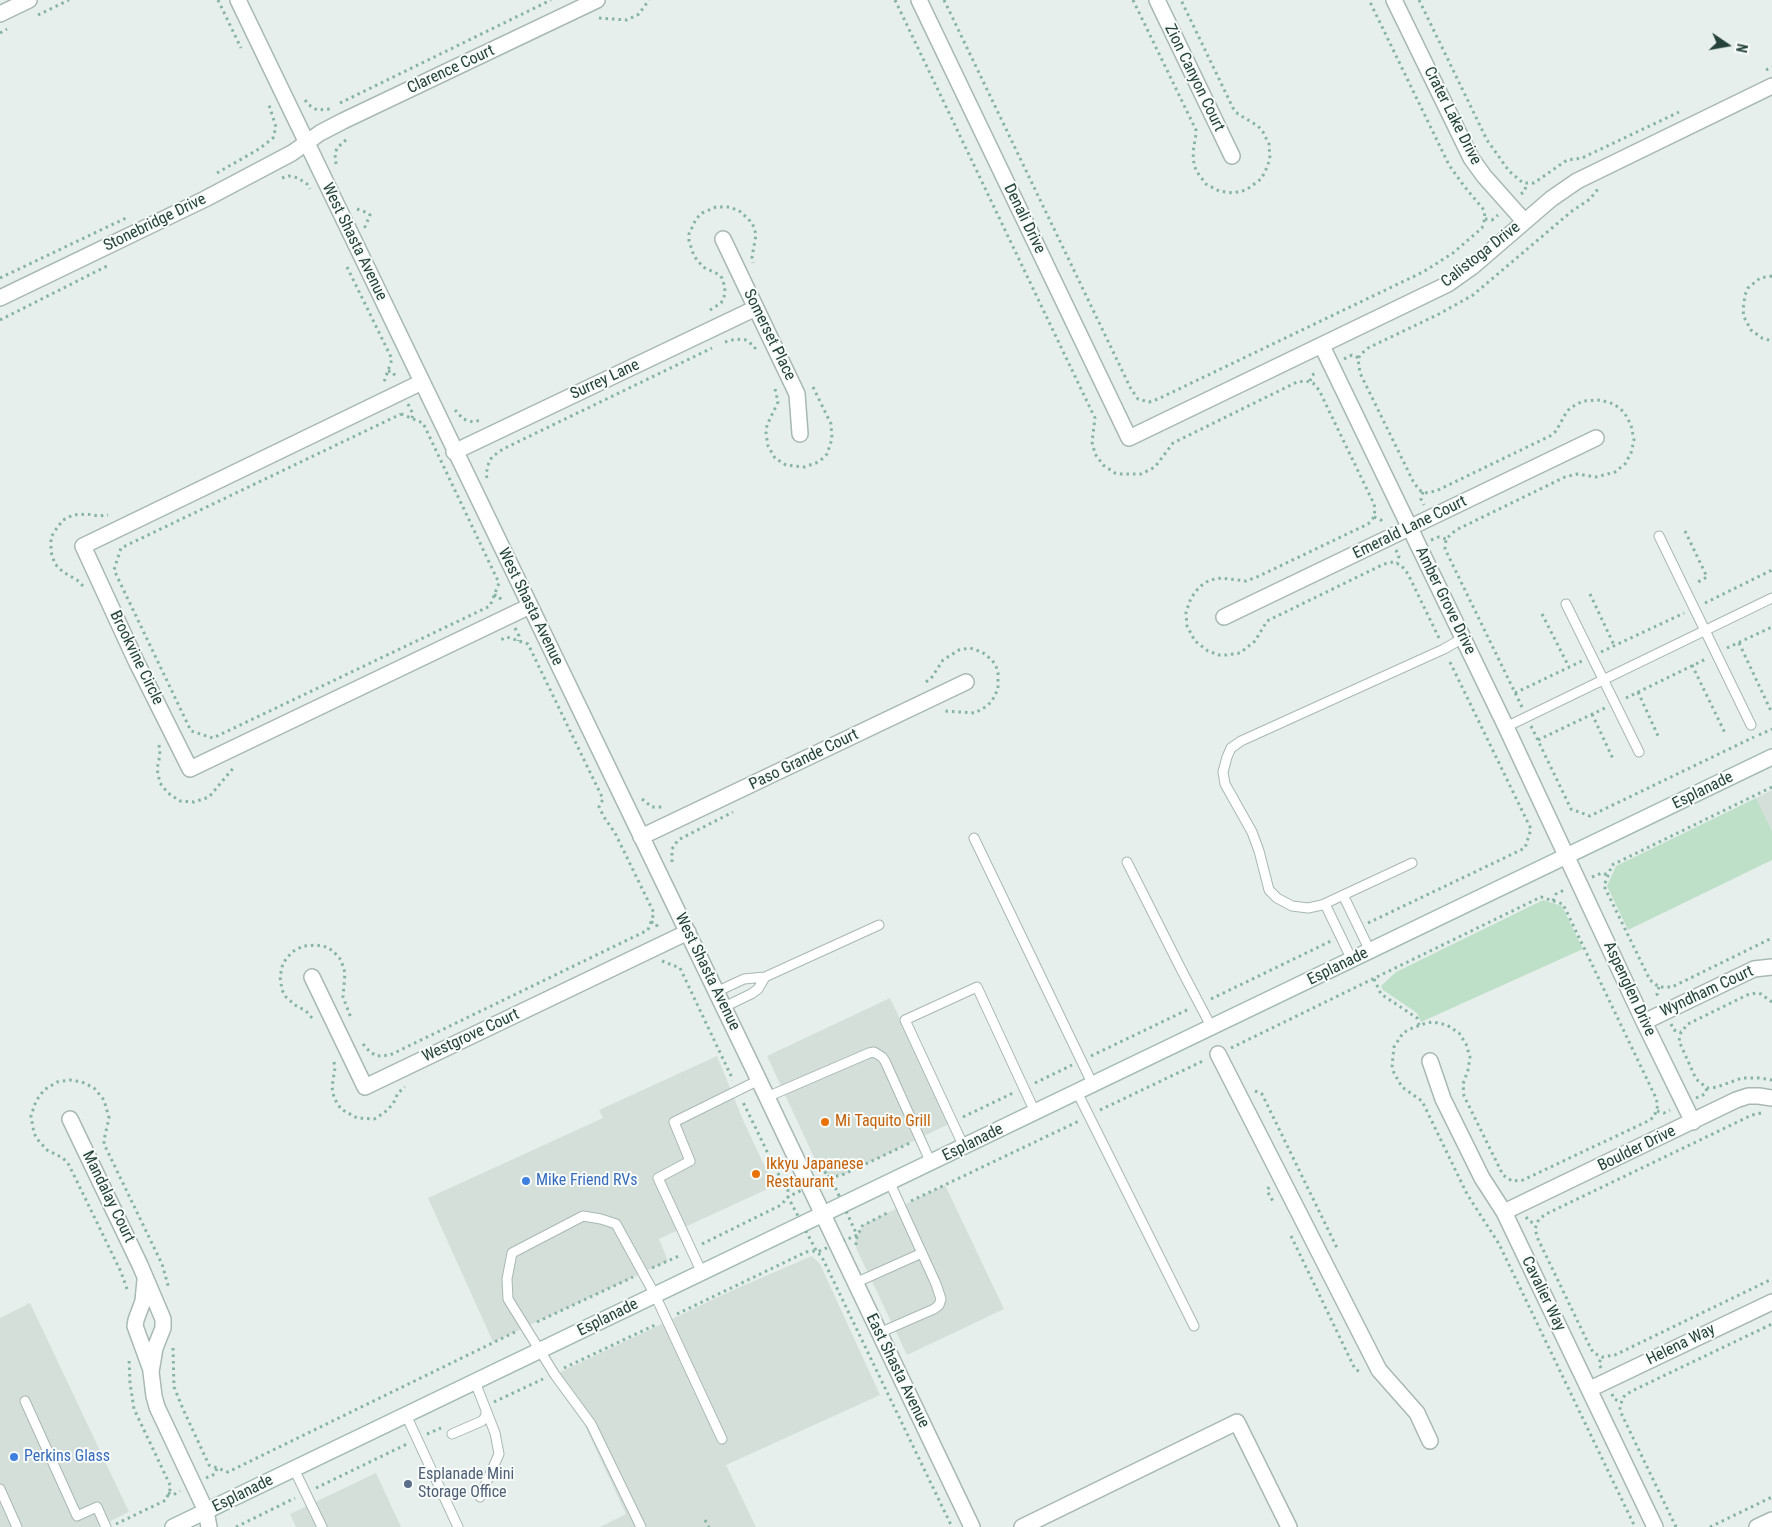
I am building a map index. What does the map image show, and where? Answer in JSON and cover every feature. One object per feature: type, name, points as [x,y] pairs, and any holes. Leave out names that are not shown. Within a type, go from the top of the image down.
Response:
[{"type":"street","points":[[0,14],[29,0]]},
{"type":"street","name":"West Shasta Avenue","points":[[238,0],[454,452],[823,1214]]},
{"type":"street","name":"Clarence Court","points":[[306,143],[343,121],[597,0]]},
{"type":"street","name":"Denali Drive","points":[[919,0],[1129,438]]},
{"type":"street","name":"Zion Canyon Court","points":[[1157,0],[1232,156]]},
{"type":"street","name":"Crater Lake Drive","points":[[1394,0],[1471,158],[1484,176],[1524,221]]},
{"type":"street","name":"Calistoga Drive","points":[[1129,438],[1448,284],[1551,199],[1577,181],[1772,86]]},
{"type":"street","name":"Stonebridge Drive","points":[[0,298],[205,199],[292,153],[306,143]]},
{"type":"street","name":"Somerset Place","points":[[723,239],[797,394],[800,434]]},
{"type":"street","name":"Surrey Lane","points":[[454,452],[756,308]]},
{"type":"street","name":"Amber Grove Drive","points":[[1322,346],[1568,856]]},
{"type":"street","name":"Brookvine Circle","points":[[422,382],[83,546],[136,661],[190,770],[530,606]]},
{"type":"street","name":"Emerald Lane Court","points":[[1224,617],[1596,438]]},
{"type":"street","name":"Paso Grande Court","points":[[641,837],[966,682]]},
{"type":"street","name":"Esplanade","points":[[173,1527],[1772,758]]},
{"type":"street","name":"Aspenglen Drive","points":[[1568,856],[1644,1022],[1693,1122]]},
{"type":"street","name":"Westgrove Court","points":[[312,977],[364,1086],[688,932]]},
{"type":"street","name":"Wyndham Court","points":[[1644,1022],[1754,968],[1772,968]]},
{"type":"street","points":[[1218,1054],[1379,1370],[1417,1413],[1430,1441]]},
{"type":"street","name":"Cavalier Way","points":[[1430,1061],[1443,1099],[1482,1178],[1504,1212],[1655,1527]]},
{"type":"street","name":"Boulder Drive","points":[[1504,1212],[1748,1096],[1772,1098]]},
{"type":"street","name":"Mandalay Court","points":[[70,1119],[145,1276],[162,1323]]},
{"type":"street","name":"East Shasta Avenue","points":[[823,1214],[972,1527]]},
{"type":"street","points":[[145,1276],[145,1294],[136,1323],[151,1372],[154,1396],[157,1407],[206,1511],[209,1527]]},
{"type":"street","name":"Helena Way","points":[[1590,1389],[1772,1302]]},
{"type":"street","points":[[136,1323],[144,1310],[149,1309],[158,1312],[162,1323],[151,1372]]},
{"type":"street","points":[[136,1323],[141,1336],[147,1338],[156,1336],[162,1323]]},
{"type":"street","points":[[1022,1527],[1237,1422],[1289,1527]]},
{"type":"street","points":[[1757,1527],[1772,1520]]},
{"type":"lane","points":[[1658,536],[1751,725]]},
{"type":"lane","points":[[1506,727],[1772,598]]},
{"type":"lane","points":[[1566,604],[1640,752]]},
{"type":"lane","points":[[1412,863],[1325,904],[1308,908],[1292,906],[1277,898],[1269,890],[1252,832],[1225,784],[1223,772],[1231,748],[1241,741],[1444,649],[1463,638]]},
{"type":"lane","points":[[974,838],[1093,1085]]},
{"type":"lane","points":[[1127,862],[1212,1028]]},
{"type":"lane","points":[[1343,895],[1370,951]]},
{"type":"lane","points":[[1325,904],[1352,960]]},
{"type":"lane","points":[[716,992],[744,979],[765,977],[879,925]]},
{"type":"lane","points":[[724,1007],[758,989],[765,977]]},
{"type":"lane","points":[[964,1147],[905,1020],[977,987],[1035,1112]]},
{"type":"lane","points":[[767,1097],[874,1052],[885,1061],[931,1163]]},
{"type":"lane","points":[[702,1273],[658,1178],[690,1161],[674,1122],[759,1080]]},
{"type":"lane","points":[[1077,1092],[1194,1326]]},
{"type":"lane","points":[[879,1333],[934,1309],[941,1300],[890,1183]]},
{"type":"lane","points":[[641,1527],[591,1424],[540,1350],[508,1299],[507,1279],[512,1253],[583,1216],[601,1218],[616,1224],[655,1295],[722,1439]]},
{"type":"lane","points":[[855,1284],[922,1253]]},
{"type":"lane","points":[[475,1382],[495,1433],[499,1454],[480,1496]]},
{"type":"lane","points":[[25,1401],[77,1516],[97,1507],[106,1527]]},
{"type":"lane","points":[[452,1434],[482,1421],[486,1416],[486,1410]]},
{"type":"lane","points":[[406,1415],[458,1527]]},
{"type":"lane","points":[[294,1469],[322,1527]]},
{"type":"lane","points":[[0,1489],[17,1527]]},
{"type":"path","points":[[218,0],[244,54]]},
{"type":"path","points":[[302,94],[313,108],[329,110],[357,94],[551,0]]},
{"type":"path","points":[[592,19],[626,20],[639,14],[649,0]]},
{"type":"path","points":[[895,0],[1095,418],[1092,442],[1095,454],[1103,465],[1115,473],[1141,474],[1155,467],[1173,443],[1297,382],[1306,381],[1313,383],[1319,390],[1374,504],[1376,509],[1374,517],[1368,524],[1257,577],[1246,581],[1221,578],[1210,580],[1203,584],[1191,598],[1186,612],[1187,626],[1195,641],[1208,651],[1219,655],[1240,653],[1255,641],[1267,621],[1384,564],[1393,562],[1401,565],[1408,574],[1531,829],[1525,848],[1359,927]]},
{"type":"path","points":[[944,0],[1131,389],[1138,399],[1145,402],[1158,399],[1423,272],[1453,254],[1482,228],[1486,218],[1484,210],[1464,186],[1442,152],[1369,0]]},
{"type":"path","points":[[1419,0],[1487,140],[1509,171],[1523,183],[1534,183],[1567,160],[1582,158],[1679,112]]},
{"type":"path","points":[[1763,71],[1772,67]]},
{"type":"path","points":[[209,178],[259,149],[273,138],[276,127],[275,120],[266,99]]},
{"type":"path","points":[[338,170],[335,159],[337,148],[352,136]]},
{"type":"path","points":[[280,178],[289,176],[303,180],[313,197]]},
{"type":"path","points":[[1600,188],[1590,199],[1572,211],[1473,295],[1439,314],[1368,348],[1358,359],[1360,373],[1413,481],[1418,490],[1425,492],[1436,491],[1550,436],[1556,431],[1570,408],[1583,401],[1600,400],[1614,404],[1624,412],[1631,425],[1634,440],[1631,453],[1625,464],[1615,472],[1596,477],[1577,474],[1565,477],[1456,530],[1446,539],[1446,549],[1571,809],[1590,816],[1772,728]]},
{"type":"path","points":[[353,201],[357,209],[365,211],[370,215],[366,227],[370,236]]},
{"type":"path","points":[[705,313],[721,303],[724,298],[725,288],[722,278],[698,262],[691,248],[689,234],[696,219],[702,213],[709,209],[723,206],[736,208],[746,216],[754,227],[756,235],[752,257],[755,266]]},
{"type":"path","points":[[0,278],[134,214]]},
{"type":"path","points":[[343,259],[392,359],[384,382],[376,386]]},
{"type":"path","points":[[0,320],[109,265]]},
{"type":"path","points":[[1772,276],[1760,278],[1748,288],[1743,310],[1744,317],[1751,330],[1762,338],[1772,340]]},
{"type":"path","points":[[724,342],[736,338],[746,340],[754,346],[761,359]]},
{"type":"path","points":[[490,485],[486,474],[489,462],[503,449],[716,346]]},
{"type":"path","points":[[772,383],[778,402],[767,425],[768,446],[781,462],[798,468],[811,465],[822,459],[827,454],[832,439],[831,424],[811,382]]},
{"type":"path","points":[[453,407],[459,416],[468,421],[478,421],[486,418]]},
{"type":"path","points":[[401,414],[423,423],[499,583],[490,606],[213,738],[191,730],[120,583],[114,570],[121,548],[401,414]]},
{"type":"path","points":[[86,593],[80,583],[55,564],[50,552],[51,538],[63,520],[73,515],[103,516],[113,513]]},
{"type":"path","points":[[1685,531],[1707,578],[1698,582],[1696,586]]},
{"type":"path","points":[[1515,694],[1705,604],[1772,570]]},
{"type":"path","points":[[1590,594],[1614,646]]},
{"type":"path","points":[[1701,598],[1705,604]]},
{"type":"path","points":[[1542,614],[1569,667]]},
{"type":"path","points":[[1538,740],[1772,627]]},
{"type":"path","points":[[359,1035],[370,1052],[376,1056],[390,1055],[648,930],[654,913],[615,833],[599,807],[602,799],[528,644],[507,637],[494,642]]},
{"type":"path","points":[[1739,643],[1771,711]]},
{"type":"path","points":[[920,685],[929,680],[948,655],[959,650],[975,649],[992,660],[996,666],[999,681],[998,689],[992,701],[975,713],[951,710],[940,712]]},
{"type":"path","points":[[1692,665],[1725,733]]},
{"type":"path","points":[[1638,692],[1659,738]]},
{"type":"path","points":[[1592,714],[1614,761]]},
{"type":"path","points":[[158,743],[160,755],[157,769],[160,783],[173,798],[187,802],[209,797],[228,772],[242,762]]},
{"type":"path","points":[[1772,787],[1612,865],[1604,886],[1650,980],[1658,987],[1672,987],[1772,938]]},
{"type":"path","points":[[638,792],[644,802],[652,807],[662,808],[672,804]]},
{"type":"path","points":[[674,866],[671,855],[674,844],[678,840],[735,812]]},
{"type":"path","points":[[857,1250],[856,1239],[862,1226],[901,1206],[1541,898],[1563,904],[1655,1096],[1658,1105],[1654,1117],[1523,1180],[1512,1181],[1503,1174],[1462,1091],[1469,1064],[1468,1050],[1459,1033],[1446,1025],[1433,1022],[1419,1025],[1402,1034],[1397,1040],[1392,1056],[1394,1073],[1402,1087],[1422,1102],[1467,1194],[1499,1244],[1635,1527]]},
{"type":"path","points":[[952,1122],[1341,936]]},
{"type":"path","points":[[315,1023],[309,1013],[286,997],[282,990],[280,976],[283,963],[292,952],[303,946],[316,944],[332,950],[344,966],[343,997],[355,1026]]},
{"type":"path","points":[[174,1342],[174,1387],[178,1400],[209,1465],[228,1472],[781,1205],[788,1197],[788,1187],[777,1172],[680,968],[662,961],[653,966]]},
{"type":"path","points":[[1374,979],[1381,994],[1417,1018],[1419,1025]]},
{"type":"path","points":[[1772,1002],[1761,994],[1752,993],[1746,995],[1688,1024],[1681,1032],[1679,1041],[1696,1079],[1707,1088],[1716,1088],[1742,1078],[1772,1080]]},
{"type":"path","points":[[332,1057],[335,1068],[332,1087],[334,1098],[341,1109],[351,1116],[368,1120],[380,1116],[389,1109],[398,1093],[406,1086]]},
{"type":"path","points":[[128,1294],[121,1272],[70,1164],[47,1150],[36,1139],[31,1116],[36,1101],[44,1090],[57,1082],[70,1080],[82,1082],[94,1088],[104,1100],[109,1118],[104,1144],[162,1264],[169,1292]]},
{"type":"path","points":[[1262,1094],[1338,1252]]},
{"type":"path","points":[[1766,1114],[1752,1115],[1548,1213],[1540,1218],[1535,1229],[1538,1239],[1591,1349],[1594,1354],[1602,1357],[1615,1355],[1772,1279]]},
{"type":"path","points":[[816,1162],[819,1168],[827,1174],[840,1176],[920,1138]]},
{"type":"path","points":[[1270,1182],[1267,1191],[1275,1204]]},
{"type":"path","points":[[1290,1234],[1355,1370],[1363,1374]]},
{"type":"path","points":[[640,1332],[806,1252],[813,1251],[821,1254],[952,1527]]},
{"type":"path","points":[[1676,1527],[1622,1415],[1620,1409],[1622,1400],[1625,1395],[1636,1389],[1772,1324]]},
{"type":"path","points":[[111,1527],[166,1500],[171,1486],[134,1409],[130,1383],[129,1351]]},
{"type":"path","points":[[1710,1527],[1772,1497]]},
{"type":"path","points":[[236,1527],[287,1502]]},
{"type":"path","points":[[706,1520],[708,1527]]},
{"type":"shaded area","points":[[1772,790],[1772,831],[1756,798]]},
{"type":"shaded area","points":[[890,998],[949,1124],[845,1174],[830,1176],[819,1168],[767,1056]]},
{"type":"shaded area","points":[[717,1056],[743,1120],[774,1186],[659,1239],[668,1261],[493,1342],[428,1198],[603,1118],[599,1110]]},
{"type":"shaded area","points":[[945,1185],[1004,1309],[907,1355],[855,1243],[862,1226]]},
{"type":"shaded area","points":[[812,1256],[820,1264],[880,1395],[726,1465],[756,1527],[600,1527],[626,1514],[584,1424],[550,1377],[733,1290]]},
{"type":"shaded area","points":[[30,1303],[129,1512],[98,1527],[0,1527],[0,1318]]},
{"type":"shaded area","points":[[376,1473],[401,1527],[296,1527],[290,1514]]},
{"type":"green space","points":[[1756,798],[1772,831],[1772,860],[1628,930],[1607,886],[1616,866]]},
{"type":"green space","points":[[1543,900],[1562,906],[1583,949],[1421,1022],[1417,1013],[1383,990],[1381,986],[1396,972]]},
{"type":"place","name":"Mi Taquito Grill","points":[[825,1122]]},
{"type":"place","name":"Ikkyu Japanese Restaurant","points":[[756,1174]]},
{"type":"place","name":"Mike Friend RVs","points":[[526,1181]]},
{"type":"place","name":"Perkins Glass","points":[[14,1457]]},
{"type":"place","name":"Esplanade Mini Storage Office","points":[[408,1484]]}]
